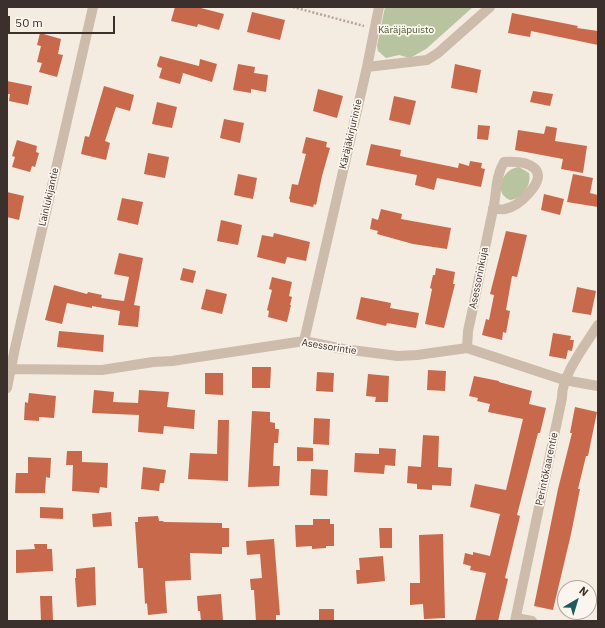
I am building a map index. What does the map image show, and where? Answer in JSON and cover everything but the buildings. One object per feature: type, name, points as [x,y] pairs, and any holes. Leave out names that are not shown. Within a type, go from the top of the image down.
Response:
[{"type":"street","name":"Lainlukijantie","points":[[7,388],[9,369],[92,7]]},
{"type":"street","name":"Käräjäkirjurintie","points":[[304,341],[367,66],[379,7]]},
{"type":"street","points":[[367,66],[427,60],[438,53],[490,7]]},
{"type":"street","name":"Asessorinkuja","points":[[467,348],[468,331],[500,170],[504,162],[522,163],[536,169],[539,176],[537,183],[523,200],[504,210],[493,208]]},
{"type":"street","name":"Perintökaarentie","points":[[516,619],[562,398],[564,380],[598,325]]},
{"type":"street","name":"Asessorintie","points":[[9,369],[102,370],[304,341],[343,349],[398,356],[467,348],[564,380],[598,386]]},
{"type":"street","points":[[516,619],[532,621]]},
{"type":"path","points":[[293,7],[374,28]]},
{"type":"green space","name":"Käräjäpuisto","points":[[385,7],[473,7],[426,49],[410,58],[399,55],[386,58],[378,51],[377,46]]},
{"type":"green space","points":[[519,167],[529,173],[529,182],[522,194],[510,200],[505,197],[502,192],[502,181],[508,172],[513,168]]}]
